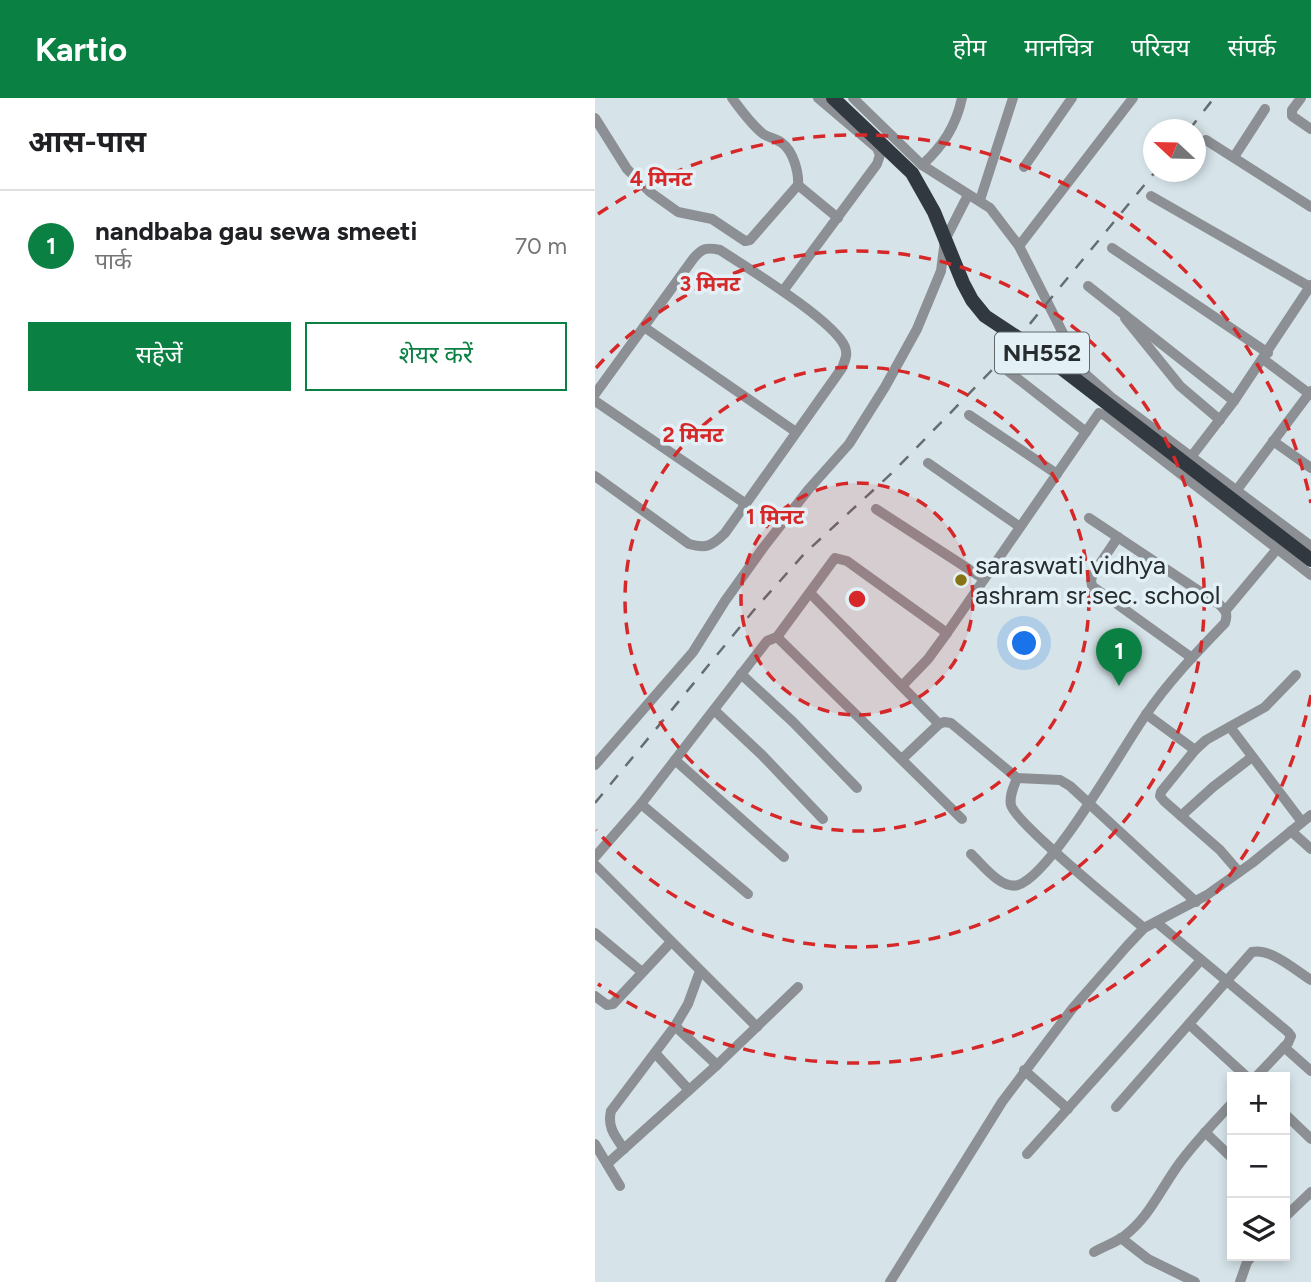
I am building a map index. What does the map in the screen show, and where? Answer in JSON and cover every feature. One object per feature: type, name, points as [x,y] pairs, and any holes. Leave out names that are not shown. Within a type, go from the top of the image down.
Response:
[{"type":"highway","name":"NH552","points":[[833,98],[912,173],[935,212],[963,283],[985,316],[1054,362],[1311,559]]},
{"type":"street","points":[[732,98],[758,130],[782,142],[796,168],[798,185],[838,218]]},
{"type":"street","points":[[783,291],[877,164],[880,155],[877,148],[818,98]]},
{"type":"street","points":[[853,98],[922,165],[990,208],[1019,246],[1082,371],[1111,397],[1311,546]]},
{"type":"street","points":[[980,200],[1013,98]]},
{"type":"street","points":[[1024,167],[1072,98]]},
{"type":"street","points":[[1019,246],[1133,98]]},
{"type":"street","points":[[1301,98],[1292,110],[1292,116],[1311,129]]},
{"type":"street","points":[[922,165],[936,153],[949,135],[958,117],[960,99]]},
{"type":"street","points":[[1234,157],[1265,109]]},
{"type":"street","points":[[595,118],[627,169],[643,186],[678,212],[712,219],[745,242],[750,240],[798,185]]},
{"type":"street","points":[[1206,140],[1311,207]]},
{"type":"street","points":[[595,765],[694,652],[725,601],[763,548],[849,444],[917,329],[941,271],[945,240],[968,195]]},
{"type":"street","points":[[1151,196],[1310,286],[1234,401],[1191,457]]},
{"type":"street","points":[[595,394],[693,259],[700,250],[708,247],[720,250],[783,291],[833,331],[844,344],[847,356],[842,368],[746,504],[714,544],[703,548],[689,544],[595,476]]},
{"type":"street","points":[[1112,248],[1265,356],[1310,393],[1236,491]]},
{"type":"street","points":[[1088,286],[1234,401]]},
{"type":"street","points":[[1121,312],[1180,386],[1220,420]]},
{"type":"street","points":[[644,327],[796,432]]},
{"type":"street","points":[[1008,371],[1086,432]]},
{"type":"street","points":[[595,401],[746,504]]},
{"type":"street","points":[[902,686],[947,633],[1099,413],[1311,575]]},
{"type":"street","points":[[969,415],[1057,474]]},
{"type":"street","points":[[1273,441],[1311,468]]},
{"type":"street","points":[[927,463],[1020,527]]},
{"type":"street","points":[[876,509],[984,579]]},
{"type":"street","points":[[971,854],[1006,884],[1016,886],[1028,879],[1054,851],[1089,803],[1146,714],[1225,623],[1226,610],[1089,518]]},
{"type":"street","points":[[1118,537],[1093,574],[1092,586],[1192,658]]},
{"type":"street","points":[[1226,610],[1277,549]]},
{"type":"street","points":[[595,857],[641,804],[767,641],[777,637],[835,558],[840,558],[947,633]]},
{"type":"street","points":[[811,594],[939,724]]},
{"type":"street","points":[[777,637],[962,819]]},
{"type":"street","points":[[741,674],[793,722],[857,788]]},
{"type":"street","points":[[1239,872],[1220,850],[1160,796],[1161,792],[1206,740],[1265,707],[1296,675]]},
{"type":"street","points":[[714,710],[762,755],[823,819]]},
{"type":"street","points":[[1146,714],[1195,750]]},
{"type":"street","points":[[902,759],[939,724],[951,723],[1017,778],[1060,780],[1089,803],[1196,902]]},
{"type":"street","points":[[1230,727],[1302,822]]},
{"type":"street","points":[[1181,816],[1252,757]]},
{"type":"street","points":[[675,760],[784,857]]},
{"type":"street","points":[[1017,778],[1011,796],[1014,812],[1054,851],[1144,928]]},
{"type":"street","points":[[641,804],[748,894]]},
{"type":"street","points":[[890,1282],[1024,1070],[1072,1009],[1144,928],[1196,902],[1311,815]]},
{"type":"street","points":[[1291,831],[1311,849]]},
{"type":"street","points":[[595,865],[757,1027]]},
{"type":"street","points":[[1156,922],[1288,1031],[1291,1037],[1261,1072]]},
{"type":"street","points":[[595,933],[642,972]]},
{"type":"street","points":[[595,996],[607,1005],[613,1004],[671,942]]},
{"type":"street","points":[[1116,1107],[1252,952],[1268,954],[1311,979]]},
{"type":"street","points":[[1027,1154],[1201,960]]},
{"type":"street","points":[[624,1149],[610,1127],[608,1120],[611,1111],[675,1026],[688,1004],[701,971]]},
{"type":"street","points":[[607,1164],[717,1065],[797,987]]},
{"type":"street","points":[[1190,1025],[1242,1072]]},
{"type":"street","points":[[675,1026],[717,1065]]},
{"type":"street","points":[[1284,1047],[1311,1071]]},
{"type":"street","points":[[655,1053],[689,1090]]},
{"type":"street","points":[[1024,1070],[1067,1109]]},
{"type":"street","points":[[1094,1252],[1121,1238],[1151,1209],[1177,1167],[1227,1108]]},
{"type":"street","points":[[1290,1119],[1311,1139]]},
{"type":"street","points":[[1205,1132],[1227,1153]]},
{"type":"street","points":[[595,1144],[620,1186]]},
{"type":"street","points":[[1290,1209],[1311,1192]]},
{"type":"street","points":[[1121,1238],[1148,1259],[1195,1282]]},
{"type":"street","points":[[1240,1282],[1248,1261]]},
{"type":"railway","points":[[1198,119],[1214,98]]},
{"type":"railway","points":[[595,803],[754,610],[805,553],[893,472],[991,371],[1147,182]]},
{"type":"place","name":"saraswati vidhya ashram sr.sec. school","points":[[961,580]]},
{"type":"place","name":"nandbaba gau sewa smeeti","points":[[1119,686]]}]
